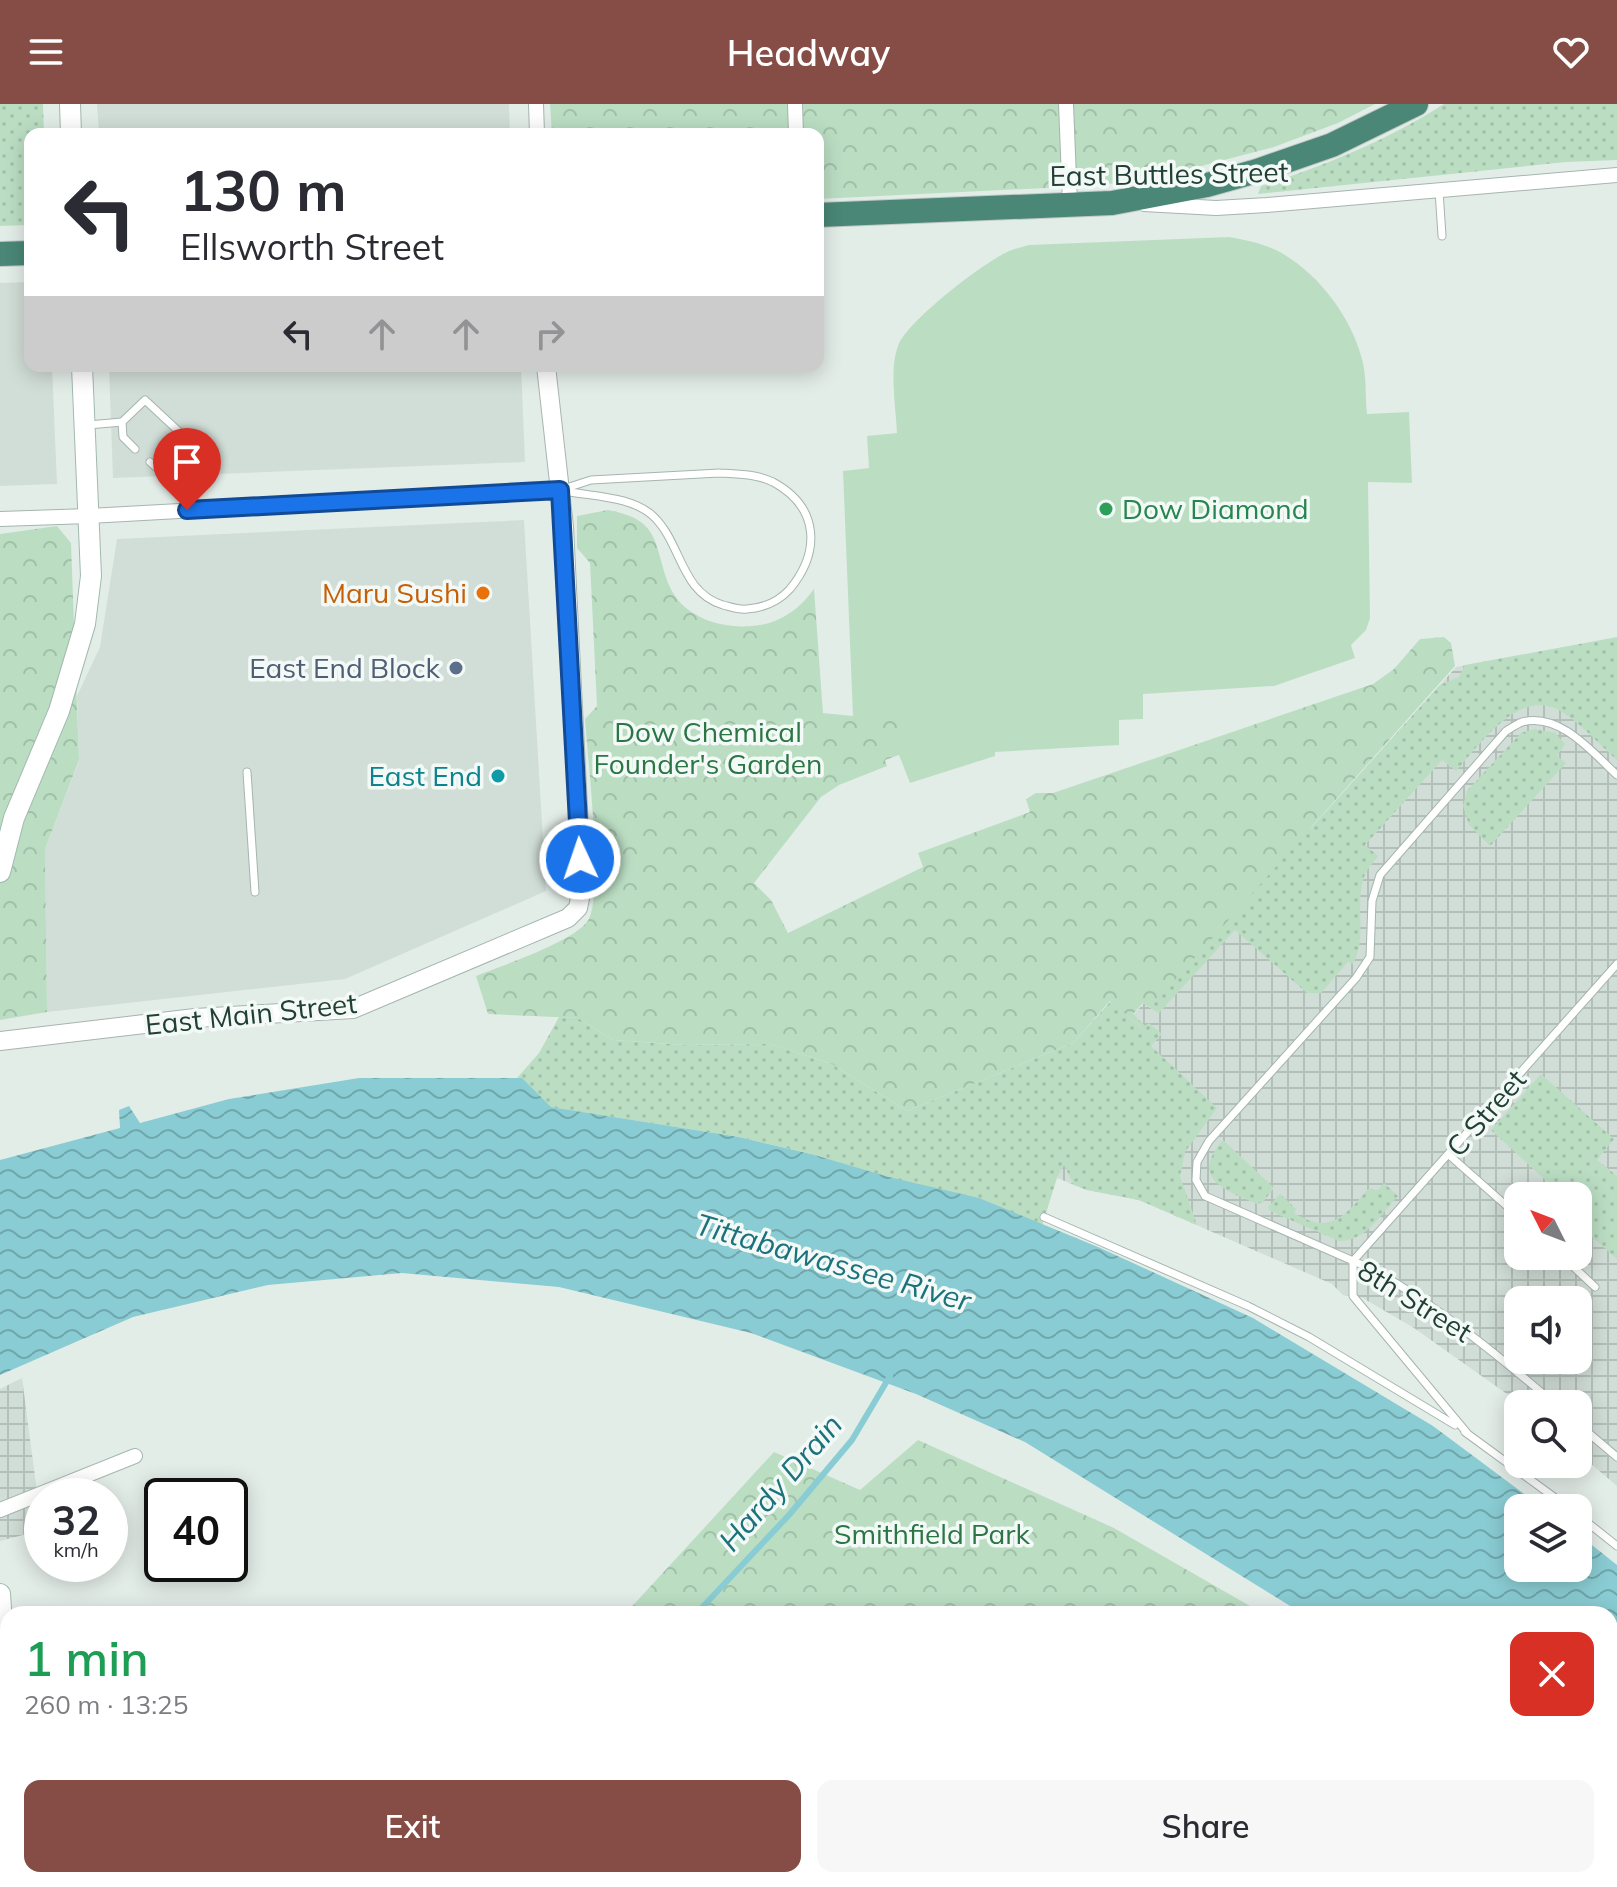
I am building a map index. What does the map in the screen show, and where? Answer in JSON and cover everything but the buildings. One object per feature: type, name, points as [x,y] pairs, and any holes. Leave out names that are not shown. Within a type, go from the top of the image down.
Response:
[{"type":"highway","points":[[1112,203],[1207,185],[1257,171],[1332,145],[1416,104]]},
{"type":"highway","name":"East Buttles Street","points":[[824,215],[1112,203]]},
{"type":"highway","points":[[0,254],[24,253]]},
{"type":"main road","points":[[70,104],[71,128]]},
{"type":"main road","points":[[0,872],[14,818],[59,711],[85,624],[91,576],[82,372]]},
{"type":"street","points":[[536,104],[537,128]]},
{"type":"street","points":[[795,104],[796,128]]},
{"type":"street","points":[[1066,104],[1070,204]]},
{"type":"street","name":"East Buttles Street","points":[[1112,203],[1216,208],[1617,175]]},
{"type":"street","points":[[0,519],[560,490],[547,372]]},
{"type":"street","name":"East Main Street","points":[[0,1041],[195,1018],[353,1009],[568,918],[578,908],[582,888],[560,490]]},
{"type":"street","points":[[0,1510],[135,1456]]},
{"type":"lane","points":[[1439,190],[1442,236]]},
{"type":"lane","points":[[85,425],[122,422],[145,400],[188,440],[187,510]]},
{"type":"lane","points":[[129,414],[137,422]]},
{"type":"lane","points":[[122,422],[123,437],[135,449]]},
{"type":"lane","points":[[176,459],[186,468]]},
{"type":"lane","points":[[150,462],[159,470],[186,468]]},
{"type":"lane","points":[[747,474],[772,481],[795,498],[810,520],[810,550],[802,574],[785,595],[763,608],[740,610],[711,601],[690,582],[669,538],[652,516],[629,501],[560,490],[591,480],[747,474]]},
{"type":"lane","name":"8th Street","points":[[1539,1390],[1426,1301],[1376,1271],[1205,1196],[1196,1180],[1197,1162],[1209,1141],[1356,978],[1370,957],[1372,901],[1380,875],[1506,731],[1523,722],[1542,722],[1561,727],[1617,775]]},
{"type":"lane","points":[[247,772],[255,892]]},
{"type":"lane","name":"C Street","points":[[1353,1261],[1617,964]]},
{"type":"lane","points":[[1449,1155],[1504,1204]]},
{"type":"lane","points":[[1044,1217],[1156,1264],[1284,1324],[1467,1433],[1550,1494]]},
{"type":"lane","points":[[1353,1261],[1353,1296],[1467,1433]]},
{"type":"lane","points":[[1577,1270],[1595,1287]]},
{"type":"lane","points":[[1592,1436],[1617,1457]]},
{"type":"lane","points":[[1592,1526],[1617,1546]]},
{"type":"shaded area","points":[[97,104],[509,104],[510,128],[99,128]]},
{"type":"shaded area","points":[[24,282],[24,372],[52,372],[57,484],[0,486],[0,283]]},
{"type":"shaded area","points":[[109,372],[521,372],[525,462],[113,478]]},
{"type":"shaded area","points":[[524,520],[546,891],[345,979],[47,1012],[45,849],[79,761],[77,696],[100,647],[117,539]]},
{"type":"shaded area","points":[[1617,638],[1617,1486],[1592,1465],[1592,1390],[1504,1392],[1414,1328],[1361,1297],[1343,1295],[1332,1284],[1139,1200],[1087,1190],[1057,1178],[1136,1023],[1133,1015],[1144,1003],[1150,1008],[1456,667]]},
{"type":"shaded area","points":[[22,1378],[35,1478],[24,1478],[24,1535],[0,1541],[0,1389]]},
{"type":"green space","points":[[0,104],[43,104],[44,128],[24,128],[24,225],[0,226]]},
{"type":"green space","points":[[550,104],[1375,104],[1338,123],[1274,147],[1148,180],[1087,186],[824,199],[824,128],[552,128]]},
{"type":"green space","points":[[1444,104],[1617,104],[1617,160],[1566,162],[1258,194],[1261,186],[1355,151]]},
{"type":"green space","name":"Dow Diamond","points":[[1229,237],[1276,250],[1305,270],[1330,296],[1357,343],[1365,380],[1367,414],[1409,412],[1412,483],[1368,482],[1370,618],[1366,630],[1351,645],[1355,658],[1274,686],[1143,694],[1143,719],[1119,720],[1119,745],[995,752],[995,756],[910,783],[899,755],[898,716],[853,716],[843,471],[869,468],[867,436],[897,433],[894,366],[895,355],[904,335],[963,281],[994,259],[1017,248]]},
{"type":"green space","name":"Dow Chemical Founder's Garden","points":[[608,510],[625,514],[647,527],[675,596],[704,619],[740,626],[771,622],[795,609],[814,589],[823,713],[899,716],[899,755],[885,760],[887,766],[839,785],[821,797],[754,883],[771,900],[788,933],[923,867],[918,853],[1030,812],[1026,799],[1036,793],[1053,793],[1373,684],[1394,669],[1420,639],[1444,637],[1451,643],[1455,666],[1150,1008],[1143,1003],[1133,1014],[1139,1020],[1136,1023],[1110,1001],[1073,1043],[907,1111],[832,1064],[770,1044],[685,1045],[613,1040],[578,1018],[488,1014],[476,976],[566,938],[587,922],[592,909],[595,858],[585,719],[597,706],[590,563],[577,548],[577,516]]},
{"type":"green space","points":[[57,526],[71,543],[79,760],[45,849],[47,1012],[0,1020],[0,534]]},
{"type":"green space","points":[[1617,637],[1617,760],[1565,714],[1549,706],[1533,706],[1518,711],[1490,732],[1456,771],[1442,760],[1365,845],[1378,856],[1366,872],[1361,888],[1360,943],[1353,964],[1348,962],[1321,993],[1307,993],[1235,930],[1159,1013],[1150,1008],[1276,834],[1311,828],[1440,685],[1459,677],[1465,665]]},
{"type":"green space","points":[[1535,729],[1555,733],[1565,744],[1557,756],[1566,763],[1490,846],[1469,825],[1463,806],[1467,791],[1521,733]]},
{"type":"green space","points":[[1111,1001],[1136,1023],[1139,1020],[1145,1026],[1149,1023],[1162,1034],[1151,1046],[1217,1108],[1185,1152],[1180,1176],[1197,1225],[1139,1200],[1074,1185],[1064,1165],[1042,1226],[811,1154],[739,1137],[550,1107],[522,1079],[517,1078],[539,1053],[559,1017],[578,1018],[613,1040],[685,1045],[770,1044],[832,1064],[907,1111],[1073,1043]]},
{"type":"green space","points":[[1541,1074],[1614,1139],[1597,1160],[1617,1176],[1617,1259],[1592,1237],[1592,1182],[1547,1182],[1491,1130]]},
{"type":"green space","points":[[1223,1140],[1274,1188],[1263,1202],[1257,1204],[1223,1188],[1210,1174],[1209,1164],[1213,1153]]},
{"type":"green space","points":[[1384,1183],[1398,1196],[1365,1232],[1348,1240],[1339,1241],[1270,1211],[1268,1207],[1280,1194],[1296,1209],[1294,1213],[1317,1222],[1327,1222],[1344,1215],[1368,1189],[1378,1190]]},
{"type":"green space","name":"Smithfield Park","points":[[918,1440],[1114,1528],[1250,1606],[632,1606],[774,1452],[860,1490]]},
{"type":"water","name":"Tittabawassee River","points":[[359,1078],[522,1078],[551,1107],[739,1137],[979,1198],[1098,1247],[1253,1318],[1433,1426],[1524,1494],[1504,1494],[1504,1582],[1592,1582],[1592,1545],[1617,1565],[1617,1606],[1290,1606],[1025,1442],[916,1394],[751,1333],[559,1287],[402,1273],[268,1285],[133,1317],[0,1375],[0,1160],[120,1128],[119,1110],[129,1106],[140,1123],[229,1099]]},
{"type":"waterway","name":"Hardy Drain","points":[[704,1606],[789,1515],[852,1440],[890,1376]]},
{"type":"place","name":"Dow Diamond","points":[[1106,509]]},
{"type":"place","name":"Maru Sushi","points":[[483,593]]},
{"type":"place","name":"East End Block","points":[[456,668]]},
{"type":"place","name":"East End","points":[[498,776]]},
{"type":"route","points":[[187,510],[560,490],[580,859]]}]
